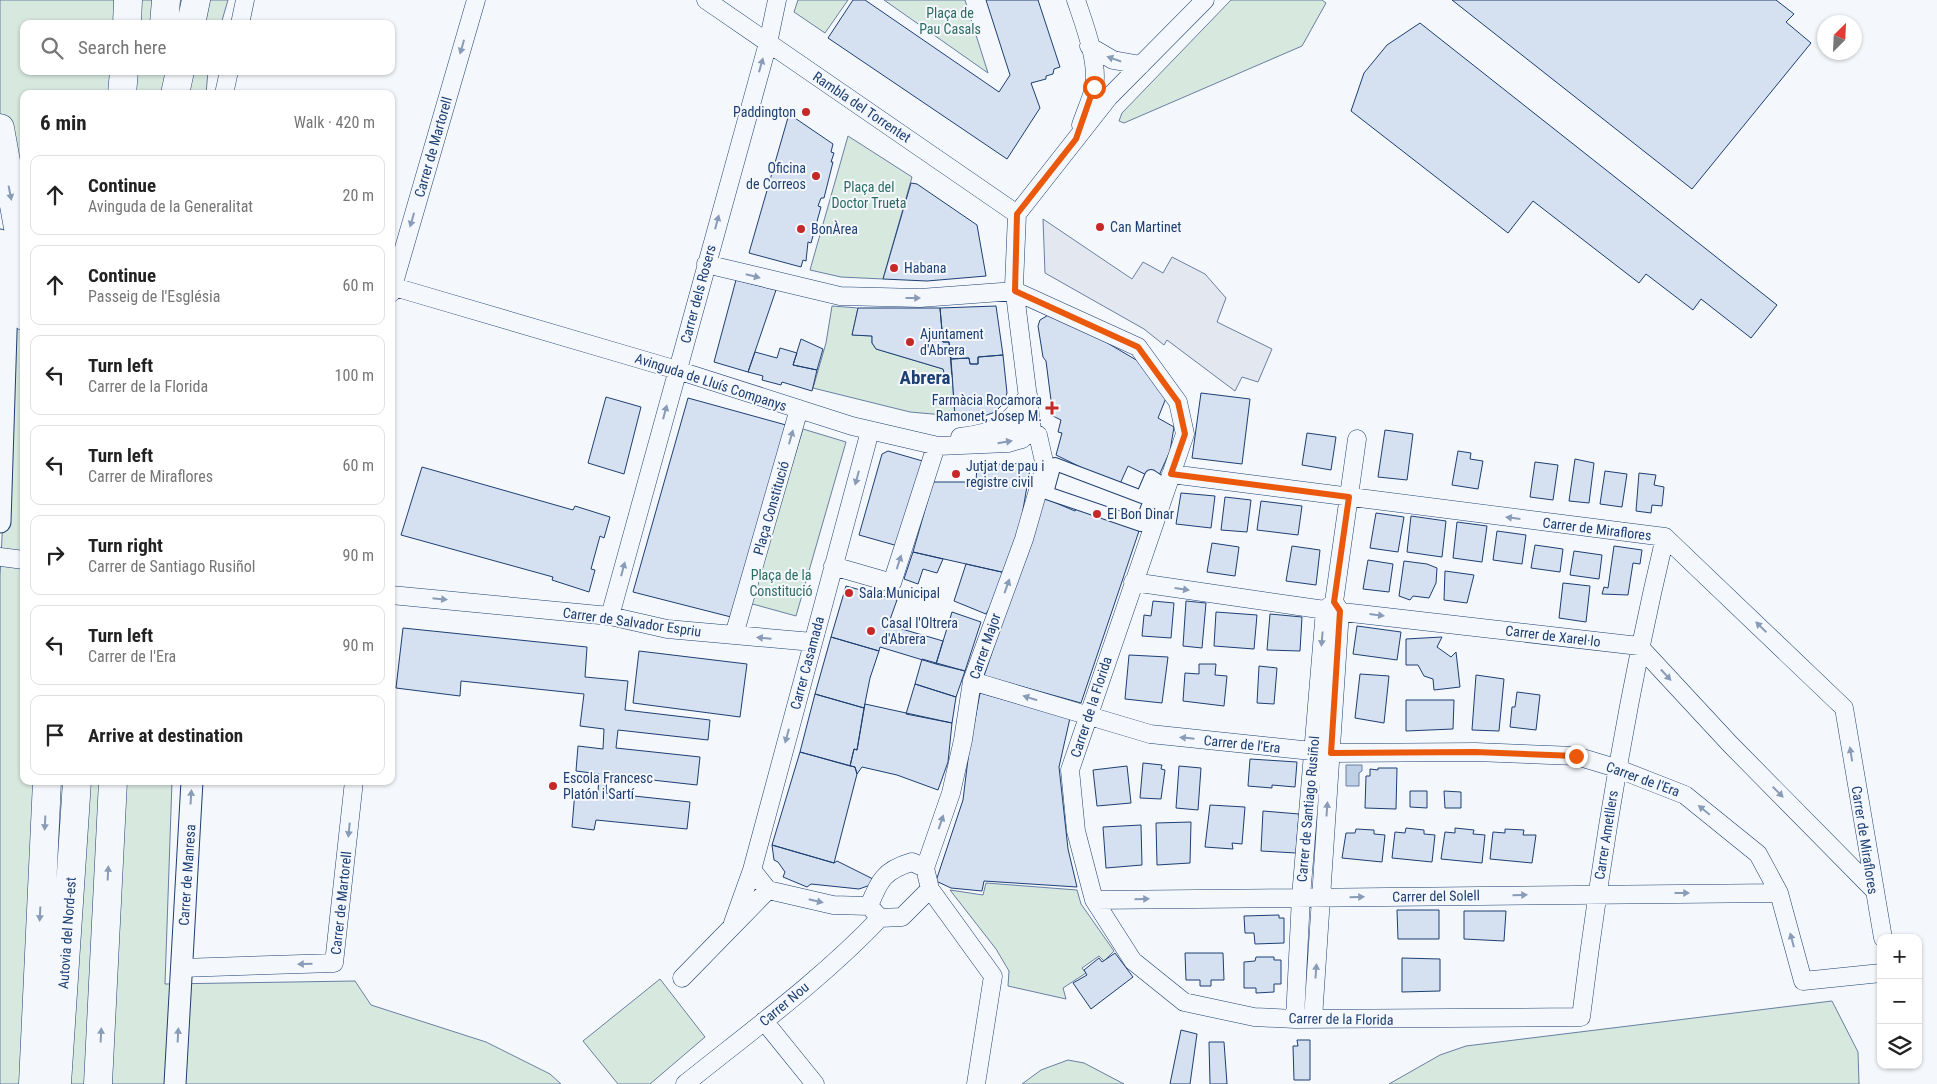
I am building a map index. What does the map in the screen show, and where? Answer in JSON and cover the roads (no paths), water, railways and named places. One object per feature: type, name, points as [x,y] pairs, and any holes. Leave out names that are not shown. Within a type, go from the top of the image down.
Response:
[{"type":"highway","points":[[127,20],[128,0]]},
{"type":"highway","points":[[164,20],[166,0]]},
{"type":"highway","points":[[192,20],[196,0]]},
{"type":"highway","points":[[122,90],[124,75]]},
{"type":"highway","points":[[160,90],[161,75]]},
{"type":"highway","points":[[176,90],[179,75]]},
{"type":"highway","points":[[0,128],[20,291]]},
{"type":"highway","points":[[33,1084],[47,785]]},
{"type":"highway","name":"Autovia del Nord-est","points":[[57,1084],[77,785]]},
{"type":"highway","points":[[98,1084],[112,785]]},
{"type":"street","points":[[241,20],[245,0]]},
{"type":"street","name":"Carrer de Martorell","points":[[395,279],[476,0]]},
{"type":"street","name":"Rambla del Torrentet","points":[[706,0],[1017,214]]},
{"type":"street","name":"Carrer dels Rosers","points":[[610,616],[768,43],[777,0]]},
{"type":"street","points":[[1076,0],[1094,68],[1094,87],[1076,139]]},
{"type":"street","points":[[1017,214],[1109,97],[1206,0]]},
{"type":"street","points":[[1089,46],[1113,60],[1141,65]]},
{"type":"street","points":[[225,90],[228,75]]},
{"type":"street","name":"Carrer Major","points":[[925,868],[951,793],[963,740],[972,681],[1024,539],[1045,466],[1038,435],[1032,430],[1015,291],[1017,214]]},
{"type":"street","points":[[0,240],[16,266],[0,522]]},
{"type":"street","points":[[706,264],[840,296],[920,298],[1015,291]]},
{"type":"street","name":"Avinguda de Lluís Companys","points":[[395,290],[677,370],[870,431],[936,446],[959,447],[1008,443],[1022,439],[1032,430]]},
{"type":"street","name":"Carrer de la Florida","points":[[1015,291],[1138,347],[1178,402],[1185,434],[1070,770],[1076,832],[1094,900],[1133,961],[1184,1002],[1254,1017],[1295,1020],[1580,1017]]},
{"type":"street","points":[[1000,428],[1017,412],[1028,395]]},
{"type":"street","name":"Plaça Constitució","points":[[734,635],[799,409]]},
{"type":"street","points":[[905,439],[942,439],[972,436],[1000,428],[1021,425],[1032,430]]},
{"type":"street","name":"Carrer Casamada","points":[[731,928],[752,870],[870,431]]},
{"type":"street","name":"Carrer de Santiago Rusiñol","points":[[1295,1020],[1301,897],[1313,752],[1358,439]]},
{"type":"street","points":[[833,566],[892,583],[936,446]]},
{"type":"street","points":[[1054,464],[1142,497],[1151,476],[1157,480],[1140,525],[1047,492],[1054,464]]},
{"type":"street","name":"Carrer de Miraflores","points":[[1171,474],[1664,537],[1844,708],[1873,889],[1882,934]]},
{"type":"street","name":"Carrer Ametllers","points":[[1580,1017],[1596,894],[1616,768],[1639,646],[1664,537]]},
{"type":"street","points":[[0,557],[20,559]]},
{"type":"street","name":"Carrer de Xarel·lo","points":[[1133,582],[1639,646]]},
{"type":"street","name":"Carrer de Salvador Espriu","points":[[395,595],[610,616],[667,629],[813,642]]},
{"type":"street","name":"Carrer de Santiago Rusiñol","points":[[1312,1020],[1331,753],[1333,608]]},
{"type":"street","points":[[1639,646],[1730,744],[1873,889]]},
{"type":"street","name":"Carrer de l'Era","points":[[972,681],[1150,734],[1331,753],[1475,752],[1576,756],[1616,768],[1685,795],[1758,854],[1779,893],[1803,982],[1877,973]]},
{"type":"street","name":"Carrer de Manresa","points":[[175,1084],[192,785]]},
{"type":"street","name":"Carrer de Martorell","points":[[181,968],[334,962],[354,785]]},
{"type":"street","points":[[874,912],[879,882],[895,867],[912,862],[925,868],[930,889],[993,976],[976,1084]]},
{"type":"street","points":[[752,870],[768,890],[833,905],[902,917],[930,889]]},
{"type":"street","points":[[682,978],[768,890]]},
{"type":"street","name":"Carrer del Solell","points":[[1094,900],[1779,893]]},
{"type":"street","name":"Carrer Nou","points":[[685,1084],[764,1021],[854,945],[874,912]]},
{"type":"street","points":[[764,1021],[815,1084]]},
{"type":"water","points":[[1346,765],[1362,765],[1362,771],[1359,773],[1359,786],[1346,786]]},
{"type":"place","name":"Paddington","points":[[806,112]]},
{"type":"place","name":"Oficina de Correos","points":[[816,176]]},
{"type":"place","name":"Can Martinet","points":[[1100,227]]},
{"type":"place","name":"BonÀrea","points":[[801,229]]},
{"type":"place","name":"Habana","points":[[894,268]]},
{"type":"place","name":"Ajuntament d'Abrera","points":[[910,342]]},
{"type":"place","name":"Farmàcia Rocamora Ramonet, Josep M.","points":[[1052,408]]},
{"type":"place","name":"Jutjat de pau i registre civil","points":[[956,474]]},
{"type":"place","name":"El Bon Dinar","points":[[1097,514]]},
{"type":"place","name":"Sala Municipal","points":[[849,593]]},
{"type":"place","name":"Casal l'Oltrera d'Abrera","points":[[871,631]]},
{"type":"place","name":"Escola Francesc Platón i Sartí","points":[[553,786]]},
{"type":"district","name":"Abrera","points":[[925,377]]},
{"type":"park label","name":"Plaça de Pau Casals","points":[[950,22]]},
{"type":"park label","name":"Plaça del Doctor Trueta","points":[[869,196]]},
{"type":"park label","name":"Plaça de la Constitució","points":[[781,584]]}]
